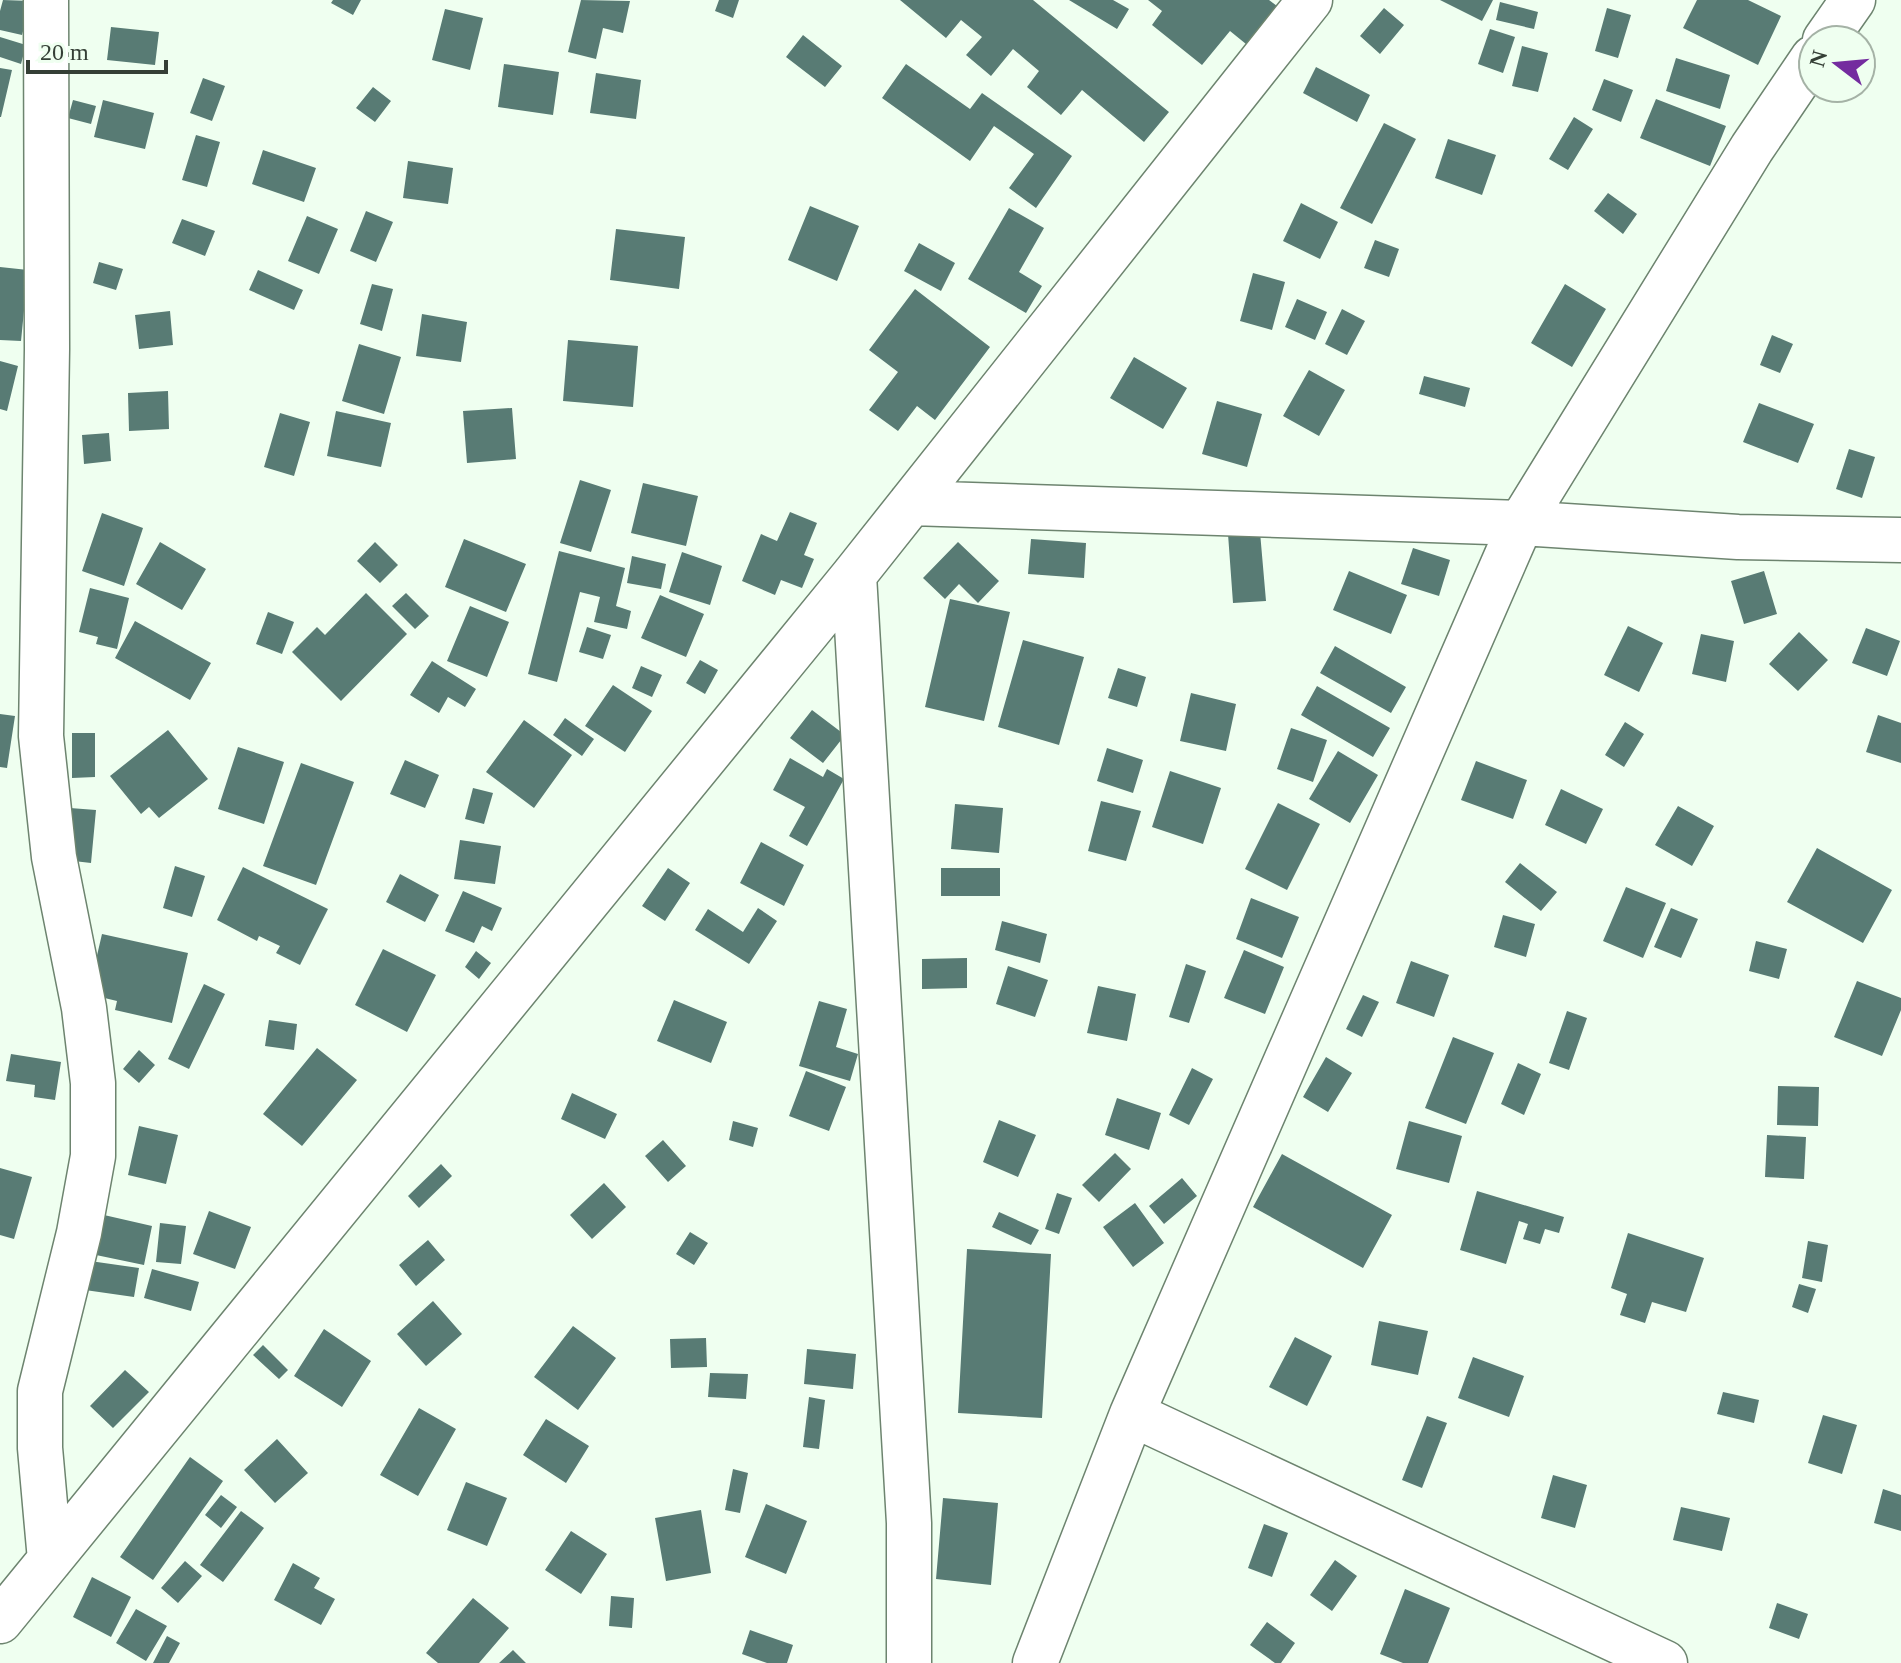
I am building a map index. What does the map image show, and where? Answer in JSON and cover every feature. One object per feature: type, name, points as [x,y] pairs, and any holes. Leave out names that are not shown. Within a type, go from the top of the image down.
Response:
[{"type":"street","points":[[46,0],[47,349],[41,736],[54,857],[84,1008],[93,1083],[93,1156],[79,1233],[40,1391],[40,1448],[50,1560]]},
{"type":"street","points":[[0,1621],[854,575],[1310,0]]},
{"type":"street","points":[[1836,24],[1853,0]]},
{"type":"street","points":[[1035,1663],[1132,1414],[1521,523],[1752,148],[1797,82]]},
{"type":"street","points":[[911,503],[1521,523],[1738,537],[1901,540]]},
{"type":"street","points":[[854,575],[909,1523],[909,1663]]},
{"type":"street","points":[[1132,1414],[1665,1663]]},
{"type":"building","points":[[3,0],[31,1],[22,35],[0,30]]},
{"type":"building","points":[[333,0],[361,0],[353,15],[331,3]]},
{"type":"building","points":[[581,0],[630,1],[623,33],[603,28],[596,59],[568,52]]},
{"type":"building","points":[[719,0],[739,0],[733,18],[715,11]]},
{"type":"building","points":[[900,0],[1033,0],[1169,112],[1144,142],[1082,90],[1061,115],[1027,87],[1039,71],[1013,49],[991,76],[966,55],[982,37],[961,20],[946,38]]},
{"type":"building","points":[[1069,0],[1113,0],[1129,9],[1117,29]]},
{"type":"building","points":[[1148,0],[1269,0],[1277,6],[1246,44],[1230,31],[1202,65],[1152,25],[1162,11]]},
{"type":"building","points":[[1440,0],[1493,0],[1482,21]]},
{"type":"building","points":[[1697,0],[1748,0],[1781,16],[1758,65],[1683,28]]},
{"type":"building","points":[[1500,2],[1538,12],[1534,29],[1496,20]]},
{"type":"building","points":[[1384,8],[1404,25],[1380,54],[1360,36]]},
{"type":"building","points":[[1607,8],[1631,15],[1618,58],[1595,51]]},
{"type":"building","points":[[445,9],[483,18],[470,70],[432,60]]},
{"type":"building","points":[[111,27],[159,32],[155,65],[107,60]]},
{"type":"building","points":[[1490,29],[1515,37],[1503,73],[1478,64]]},
{"type":"building","points":[[803,35],[842,66],[825,87],[786,57]]},
{"type":"building","points":[[0,37],[26,45],[21,64],[0,57]]},
{"type":"building","points":[[1522,46],[1548,53],[1538,92],[1512,86]]},
{"type":"building","points":[[1676,58],[1730,75],[1720,109],[1666,91]]},
{"type":"building","points":[[504,64],[559,72],[553,115],[498,107]]},
{"type":"building","points":[[906,64],[970,109],[982,93],[1072,156],[1036,208],[1009,188],[1034,154],[994,126],[970,161],[882,98]]},
{"type":"building","points":[[1316,67],[1370,95],[1357,122],[1303,93]]},
{"type":"building","points":[[0,68],[12,70],[1,117],[0,117]]},
{"type":"building","points":[[596,73],[641,80],[636,119],[590,113]]},
{"type":"building","points":[[203,78],[225,86],[212,121],[190,113]]},
{"type":"building","points":[[1604,79],[1633,90],[1621,122],[1592,110]]},
{"type":"building","points":[[373,87],[391,101],[375,122],[356,108]]},
{"type":"building","points":[[1656,99],[1726,126],[1710,166],[1640,138]]},
{"type":"building","points":[[73,100],[96,106],[91,124],[68,118]]},
{"type":"building","points":[[103,100],[154,113],[145,149],[94,137]]},
{"type":"building","points":[[1574,117],[1593,129],[1568,170],[1549,159]]},
{"type":"building","points":[[1384,123],[1416,139],[1372,224],[1340,208]]},
{"type":"building","points":[[196,135],[220,142],[207,187],[182,180]]},
{"type":"building","points":[[1448,139],[1496,155],[1482,195],[1435,178]]},
{"type":"building","points":[[263,150],[316,168],[304,202],[252,184]]},
{"type":"building","points":[[408,161],[453,168],[448,204],[403,198]]},
{"type":"building","points":[[1608,193],[1637,214],[1623,234],[1594,211]]},
{"type":"building","points":[[1301,203],[1338,222],[1320,259],[1283,241]]},
{"type":"building","points":[[810,206],[859,226],[837,281],[788,260]]},
{"type":"building","points":[[1009,208],[1044,228],[1019,272],[1042,286],[1026,313],[968,279]]},
{"type":"building","points":[[366,211],[393,222],[376,262],[350,251]]},
{"type":"building","points":[[307,216],[338,229],[319,274],[288,261]]},
{"type":"building","points":[[182,219],[215,231],[205,256],[172,243]]},
{"type":"building","points":[[616,229],[685,237],[679,289],[610,280]]},
{"type":"building","points":[[1375,240],[1399,249],[1389,277],[1364,268]]},
{"type":"building","points":[[919,243],[955,263],[941,291],[904,271]]},
{"type":"building","points":[[99,262],[123,269],[116,290],[93,283]]},
{"type":"building","points":[[0,267],[28,270],[21,341],[0,340]]},
{"type":"building","points":[[258,270],[303,290],[294,310],[249,290]]},
{"type":"building","points":[[1253,273],[1285,282],[1272,330],[1240,321]]},
{"type":"building","points":[[372,284],[393,289],[382,331],[360,324]]},
{"type":"building","points":[[1565,284],[1606,309],[1572,367],[1531,343]]},
{"type":"building","points":[[915,289],[990,347],[935,420],[917,406],[898,431],[869,410],[898,372],[869,350]]},
{"type":"building","points":[[1297,299],[1327,312],[1315,340],[1285,327]]},
{"type":"building","points":[[1342,309],[1365,321],[1347,355],[1325,344]]},
{"type":"building","points":[[170,311],[173,345],[139,349],[135,315]]},
{"type":"building","points":[[422,314],[467,322],[461,362],[416,356]]},
{"type":"building","points":[[1772,335],[1793,344],[1780,373],[1760,365]]},
{"type":"building","points":[[568,340],[638,346],[633,407],[563,401]]},
{"type":"building","points":[[359,344],[401,357],[384,414],[342,401]]},
{"type":"building","points":[[1134,357],[1187,388],[1163,429],[1110,398]]},
{"type":"building","points":[[0,361],[18,366],[7,411],[0,409]]},
{"type":"building","points":[[1309,370],[1345,390],[1319,436],[1283,416]]},
{"type":"building","points":[[1424,376],[1470,388],[1465,407],[1419,394]]},
{"type":"building","points":[[168,391],[169,429],[129,431],[128,393]]},
{"type":"building","points":[[1217,401],[1262,414],[1247,467],[1202,454]]},
{"type":"building","points":[[1759,403],[1814,424],[1798,463],[1743,442]]},
{"type":"building","points":[[512,408],[516,459],[467,463],[463,411]]},
{"type":"building","points":[[336,411],[391,423],[381,467],[327,456]]},
{"type":"building","points":[[280,413],[310,422],[294,476],[264,467]]},
{"type":"building","points":[[109,433],[111,461],[84,464],[82,435]]},
{"type":"building","points":[[1849,449],[1875,457],[1862,498],[1836,489]]},
{"type":"building","points":[[580,480],[611,490],[591,552],[560,543]]},
{"type":"building","points":[[643,483],[698,496],[686,546],[631,533]]},
{"type":"building","points":[[790,512],[817,523],[804,555],[814,559],[802,588],[781,580],[775,595],[742,581],[761,534],[777,541]]},
{"type":"building","points":[[102,513],[143,528],[124,586],[82,571]]},
{"type":"building","points":[[1260,532],[1266,601],[1233,603],[1228,534]]},
{"type":"building","points":[[464,539],[526,564],[506,612],[445,587]]},
{"type":"building","points":[[1031,539],[1086,543],[1084,578],[1028,574]]},
{"type":"building","points":[[160,542],[206,569],[182,610],[136,584]]},
{"type":"building","points":[[375,542],[398,565],[380,583],[357,561]]},
{"type":"building","points":[[958,542],[999,581],[978,603],[959,584],[945,599],[923,578]]},
{"type":"building","points":[[1413,548],[1450,560],[1439,596],[1401,584]]},
{"type":"building","points":[[559,551],[625,568],[616,606],[631,611],[627,629],[594,622],[600,597],[580,592],[557,682],[528,674]]},
{"type":"building","points":[[682,552],[722,566],[710,605],[669,592]]},
{"type":"building","points":[[632,556],[666,564],[661,589],[627,583]]},
{"type":"building","points":[[1349,571],[1407,595],[1391,634],[1333,610]]},
{"type":"building","points":[[1764,571],[1777,614],[1744,624],[1731,581]]},
{"type":"building","points":[[90,588],[129,598],[117,649],[96,644],[98,637],[79,632]]},
{"type":"building","points":[[366,593],[407,634],[341,701],[292,652],[317,627],[325,635]]},
{"type":"building","points":[[406,593],[429,616],[415,629],[392,606]]},
{"type":"building","points":[[660,595],[704,614],[686,657],[641,638]]},
{"type":"building","points":[[950,599],[1010,612],[984,721],[925,707]]},
{"type":"building","points":[[470,606],[509,622],[487,677],[447,661]]},
{"type":"building","points":[[268,612],[294,622],[282,654],[256,644]]},
{"type":"building","points":[[135,621],[211,663],[190,700],[115,658]]},
{"type":"building","points":[[1628,626],[1663,643],[1639,692],[1604,675]]},
{"type":"building","points":[[587,627],[611,635],[603,659],[579,652]]},
{"type":"building","points":[[1866,628],[1900,641],[1887,676],[1852,663]]},
{"type":"building","points":[[1799,632],[1828,660],[1798,691],[1769,664]]},
{"type":"building","points":[[1701,634],[1734,641],[1726,682],[1692,674]]},
{"type":"building","points":[[1023,640],[1084,657],[1059,745],[998,727]]},
{"type":"building","points":[[1335,646],[1406,687],[1391,713],[1320,673]]},
{"type":"building","points":[[700,660],[718,670],[705,694],[686,683]]},
{"type":"building","points":[[432,661],[476,689],[465,707],[448,697],[439,713],[410,695]]},
{"type":"building","points":[[641,666],[662,675],[652,697],[632,688]]},
{"type":"building","points":[[1118,668],[1146,677],[1137,707],[1108,698]]},
{"type":"building","points":[[613,685],[652,711],[625,752],[585,726]]},
{"type":"building","points":[[1317,686],[1390,728],[1373,757],[1301,715]]},
{"type":"building","points":[[1191,693],[1236,704],[1226,751],[1180,741]]},
{"type":"building","points":[[812,710],[845,735],[823,763],[790,738]]},
{"type":"building","points":[[0,714],[15,716],[7,768],[0,767]]},
{"type":"building","points":[[1878,715],[1901,723],[1901,763],[1866,752]]},
{"type":"building","points":[[565,718],[594,739],[582,756],[553,735]]},
{"type":"building","points":[[524,720],[572,755],[534,808],[486,772]]},
{"type":"building","points":[[1625,722],[1644,734],[1624,767],[1605,755]]},
{"type":"building","points":[[1291,728],[1327,740],[1313,782],[1277,769]]},
{"type":"building","points":[[168,730],[208,779],[159,818],[149,807],[141,814],[110,776]]},
{"type":"building","points":[[72,733],[95,733],[95,777],[72,778]]},
{"type":"building","points":[[238,747],[284,762],[264,824],[218,809]]},
{"type":"building","points":[[1107,748],[1143,760],[1133,793],[1097,781]]},
{"type":"building","points":[[1338,751],[1378,775],[1350,823],[1309,799]]},
{"type":"building","points":[[790,758],[823,777],[827,769],[844,779],[807,846],[789,836],[805,807],[773,790]]},
{"type":"building","points":[[405,760],[439,775],[425,808],[390,794]]},
{"type":"building","points":[[1476,761],[1527,780],[1513,819],[1461,800]]},
{"type":"building","points":[[301,763],[354,782],[316,885],[263,866]]},
{"type":"building","points":[[1170,771],[1221,788],[1203,844],[1152,827]]},
{"type":"building","points":[[473,788],[493,793],[484,824],[465,819]]},
{"type":"building","points":[[1561,789],[1603,809],[1586,844],[1545,825]]},
{"type":"building","points":[[1101,801],[1141,811],[1126,861],[1088,851]]},
{"type":"building","points":[[1278,803],[1320,824],[1287,890],[1245,869]]},
{"type":"building","points":[[955,804],[1003,808],[999,853],[951,849]]},
{"type":"building","points":[[1678,806],[1714,826],[1692,866],[1655,845]]},
{"type":"building","points":[[70,808],[96,810],[91,863],[65,860]]},
{"type":"building","points":[[460,840],[501,846],[495,884],[454,879]]},
{"type":"building","points":[[761,842],[804,865],[784,906],[740,883]]},
{"type":"building","points":[[1817,848],[1892,890],[1863,943],[1787,902]]},
{"type":"building","points":[[1520,863],[1557,892],[1541,911],[1505,882]]},
{"type":"building","points":[[175,866],[205,876],[192,917],[163,908]]},
{"type":"building","points":[[243,867],[328,909],[300,965],[276,953],[280,946],[259,936],[257,941],[217,920]]},
{"type":"building","points":[[668,868],[690,883],[665,921],[642,906]]},
{"type":"building","points":[[941,868],[1000,868],[1000,896],[941,896]]},
{"type":"building","points":[[400,874],[439,895],[425,922],[386,902]]},
{"type":"building","points":[[1626,887],[1666,903],[1643,958],[1603,941]]},
{"type":"building","points":[[463,891],[502,908],[492,931],[482,926],[474,943],[445,931]]},
{"type":"building","points":[[1251,898],[1299,917],[1282,958],[1236,939]]},
{"type":"building","points":[[758,908],[777,921],[749,964],[695,930],[708,909],[743,932]]},
{"type":"building","points":[[1671,908],[1698,919],[1681,958],[1654,947]]},
{"type":"building","points":[[1503,915],[1535,924],[1526,957],[1494,947]]},
{"type":"building","points":[[1002,921],[1047,934],[1040,963],[995,950]]},
{"type":"building","points":[[102,934],[188,953],[172,1023],[115,1010],[117,1001],[88,994]]},
{"type":"building","points":[[1756,941],[1787,949],[1779,979],[1749,971]]},
{"type":"building","points":[[383,949],[436,975],[407,1032],[355,1005]]},
{"type":"building","points":[[1244,950],[1284,967],[1265,1014],[1224,998]]},
{"type":"building","points":[[476,951],[491,963],[479,979],[465,967]]},
{"type":"building","points":[[967,958],[967,988],[922,989],[922,959]]},
{"type":"building","points":[[1411,961],[1449,975],[1434,1017],[1396,1003]]},
{"type":"building","points":[[1186,964],[1206,971],[1189,1023],[1169,1017]]},
{"type":"building","points":[[1008,966],[1048,980],[1035,1017],[996,1004]]},
{"type":"building","points":[[1857,981],[1901,998],[1901,1010],[1882,1056],[1834,1037]]},
{"type":"building","points":[[204,984],[225,994],[189,1069],[168,1059]]},
{"type":"building","points":[[1098,986],[1136,994],[1127,1041],[1087,1033]]},
{"type":"building","points":[[1363,995],[1379,1002],[1362,1037],[1346,1029]]},
{"type":"building","points":[[674,1000],[727,1022],[711,1063],[657,1041]]},
{"type":"building","points":[[819,1001],[847,1009],[836,1047],[858,1054],[850,1081],[799,1066]]},
{"type":"building","points":[[1567,1011],[1587,1018],[1569,1070],[1549,1063]]},
{"type":"building","points":[[269,1020],[297,1024],[294,1050],[265,1046]]},
{"type":"building","points":[[1453,1037],[1494,1053],[1466,1124],[1425,1108]]},
{"type":"building","points":[[317,1048],[357,1080],[302,1146],[263,1114]]},
{"type":"building","points":[[139,1050],[155,1065],[139,1083],[123,1069]]},
{"type":"building","points":[[11,1054],[61,1062],[55,1100],[34,1097],[35,1085],[6,1081]]},
{"type":"building","points":[[1326,1057],[1352,1073],[1328,1112],[1303,1097]]},
{"type":"building","points":[[1518,1063],[1541,1074],[1524,1115],[1501,1104]]},
{"type":"building","points":[[1192,1068],[1213,1079],[1189,1125],[1169,1115]]},
{"type":"building","points":[[806,1071],[846,1087],[829,1131],[789,1116]]},
{"type":"building","points":[[1778,1086],[1819,1087],[1818,1126],[1777,1125]]},
{"type":"building","points":[[572,1093],[617,1114],[605,1139],[561,1119]]},
{"type":"building","points":[[1117,1098],[1161,1113],[1149,1150],[1105,1135]]},
{"type":"building","points":[[999,1120],[1036,1135],[1018,1177],[983,1162]]},
{"type":"building","points":[[733,1121],[758,1128],[753,1147],[729,1140]]},
{"type":"building","points":[[1409,1121],[1462,1136],[1449,1183],[1396,1169]]},
{"type":"building","points":[[139,1126],[178,1135],[166,1184],[128,1175]]},
{"type":"building","points":[[1767,1135],[1806,1137],[1804,1179],[1765,1177]]},
{"type":"building","points":[[663,1140],[686,1166],[668,1182],[645,1156]]},
{"type":"building","points":[[1115,1153],[1131,1169],[1099,1202],[1082,1185]]},
{"type":"building","points":[[1282,1154],[1392,1215],[1363,1268],[1253,1207]]},
{"type":"building","points":[[441,1164],[452,1176],[419,1208],[408,1196]]},
{"type":"building","points":[[0,1168],[32,1177],[14,1239],[0,1235]]},
{"type":"building","points":[[1182,1178],[1197,1196],[1164,1224],[1149,1206]]},
{"type":"building","points":[[604,1183],[626,1207],[592,1239],[570,1215]]},
{"type":"building","points":[[1477,1191],[1564,1217],[1559,1233],[1545,1229],[1540,1244],[1523,1239],[1528,1224],[1519,1221],[1506,1264],[1460,1250]]},
{"type":"building","points":[[1057,1193],[1072,1198],[1059,1234],[1045,1229]]},
{"type":"building","points":[[1135,1203],[1164,1243],[1133,1267],[1103,1227]]},
{"type":"building","points":[[209,1211],[251,1227],[235,1269],[193,1254]]},
{"type":"building","points":[[999,1212],[1039,1230],[1031,1245],[992,1227]]},
{"type":"building","points":[[104,1215],[152,1226],[144,1265],[96,1255]]},
{"type":"building","points":[[160,1223],[186,1226],[181,1264],[156,1262]]},
{"type":"building","points":[[690,1232],[708,1243],[694,1265],[676,1254]]},
{"type":"building","points":[[1628,1233],[1704,1258],[1686,1312],[1652,1302],[1645,1323],[1620,1315],[1627,1294],[1611,1288]]},
{"type":"building","points":[[428,1240],[445,1260],[416,1286],[399,1265]]},
{"type":"building","points":[[1808,1241],[1828,1245],[1822,1282],[1802,1278]]},
{"type":"building","points":[[967,1249],[1051,1254],[1042,1418],[958,1413]]},
{"type":"building","points":[[90,1261],[139,1268],[134,1297],[85,1290]]},
{"type":"building","points":[[152,1269],[199,1282],[191,1311],[144,1298]]},
{"type":"building","points":[[1799,1284],[1816,1289],[1808,1313],[1792,1307]]},
{"type":"building","points":[[433,1301],[462,1334],[426,1366],[397,1334]]},
{"type":"building","points":[[1379,1321],[1428,1331],[1418,1375],[1371,1365]]},
{"type":"building","points":[[573,1326],[616,1358],[578,1410],[534,1377]]},
{"type":"building","points":[[324,1329],[371,1361],[342,1407],[294,1376]]},
{"type":"building","points":[[1295,1337],[1332,1356],[1307,1406],[1269,1387]]},
{"type":"building","points":[[706,1338],[707,1367],[671,1368],[670,1339]]},
{"type":"building","points":[[263,1345],[288,1370],[279,1379],[253,1355]]},
{"type":"building","points":[[807,1349],[856,1354],[853,1389],[804,1384]]},
{"type":"building","points":[[1473,1357],[1524,1376],[1509,1417],[1458,1398]]},
{"type":"building","points":[[125,1370],[149,1392],[113,1428],[90,1406]]},
{"type":"building","points":[[710,1373],[748,1374],[746,1399],[708,1397]]},
{"type":"building","points":[[1723,1392],[1759,1400],[1754,1423],[1717,1414]]},
{"type":"building","points":[[809,1397],[825,1400],[819,1449],[803,1447]]},
{"type":"building","points":[[419,1408],[456,1429],[418,1496],[380,1475]]},
{"type":"building","points":[[1823,1415],[1857,1425],[1842,1474],[1808,1463]]},
{"type":"building","points":[[1427,1416],[1447,1423],[1422,1488],[1402,1480]]},
{"type":"building","points":[[546,1419],[589,1446],[566,1483],[523,1455]]},
{"type":"building","points":[[277,1439],[308,1473],[275,1503],[244,1470]]},
{"type":"building","points":[[190,1457],[223,1481],[153,1580],[120,1557]]},
{"type":"building","points":[[733,1469],[748,1473],[740,1513],[725,1510]]},
{"type":"building","points":[[1553,1475],[1587,1485],[1575,1528],[1541,1518]]},
{"type":"building","points":[[466,1482],[507,1498],[487,1546],[447,1530]]},
{"type":"building","points":[[1883,1489],[1901,1495],[1901,1531],[1874,1523]]},
{"type":"building","points":[[221,1495],[237,1507],[221,1528],[205,1515]]},
{"type":"building","points":[[943,1498],[998,1503],[991,1585],[936,1579]]},
{"type":"building","points":[[766,1504],[807,1521],[786,1574],[745,1557]]},
{"type":"building","points":[[1681,1507],[1730,1518],[1722,1551],[1673,1540]]},
{"type":"building","points":[[701,1510],[711,1573],[666,1581],[655,1518]]},
{"type":"building","points":[[241,1511],[264,1528],[223,1582],[200,1565]]},
{"type":"building","points":[[1264,1524],[1288,1533],[1272,1577],[1248,1568]]},
{"type":"building","points":[[571,1531],[607,1554],[581,1594],[545,1570]]},
{"type":"building","points":[[1335,1560],[1357,1576],[1332,1611],[1310,1595]]},
{"type":"building","points":[[185,1561],[202,1576],[178,1603],[161,1588]]},
{"type":"building","points":[[293,1563],[320,1578],[314,1588],[335,1599],[321,1625],[274,1600]]},
{"type":"building","points":[[92,1577],[131,1597],[111,1637],[73,1617]]},
{"type":"building","points":[[1405,1589],[1450,1608],[1428,1663],[1403,1663],[1380,1654]]},
{"type":"building","points":[[611,1596],[634,1598],[632,1628],[609,1626]]},
{"type":"building","points":[[473,1598],[509,1628],[479,1663],[438,1663],[426,1653]]},
{"type":"building","points":[[1777,1603],[1808,1614],[1799,1639],[1769,1628]]},
{"type":"building","points":[[136,1609],[167,1626],[146,1661],[116,1643]]},
{"type":"building","points":[[1267,1622],[1295,1643],[1281,1663],[1275,1663],[1250,1645]]},
{"type":"building","points":[[750,1630],[793,1645],[787,1663],[767,1663],[742,1654]]},
{"type":"building","points":[[167,1636],[180,1643],[169,1663],[153,1663]]},
{"type":"building","points":[[513,1650],[526,1663],[499,1663]]}]
